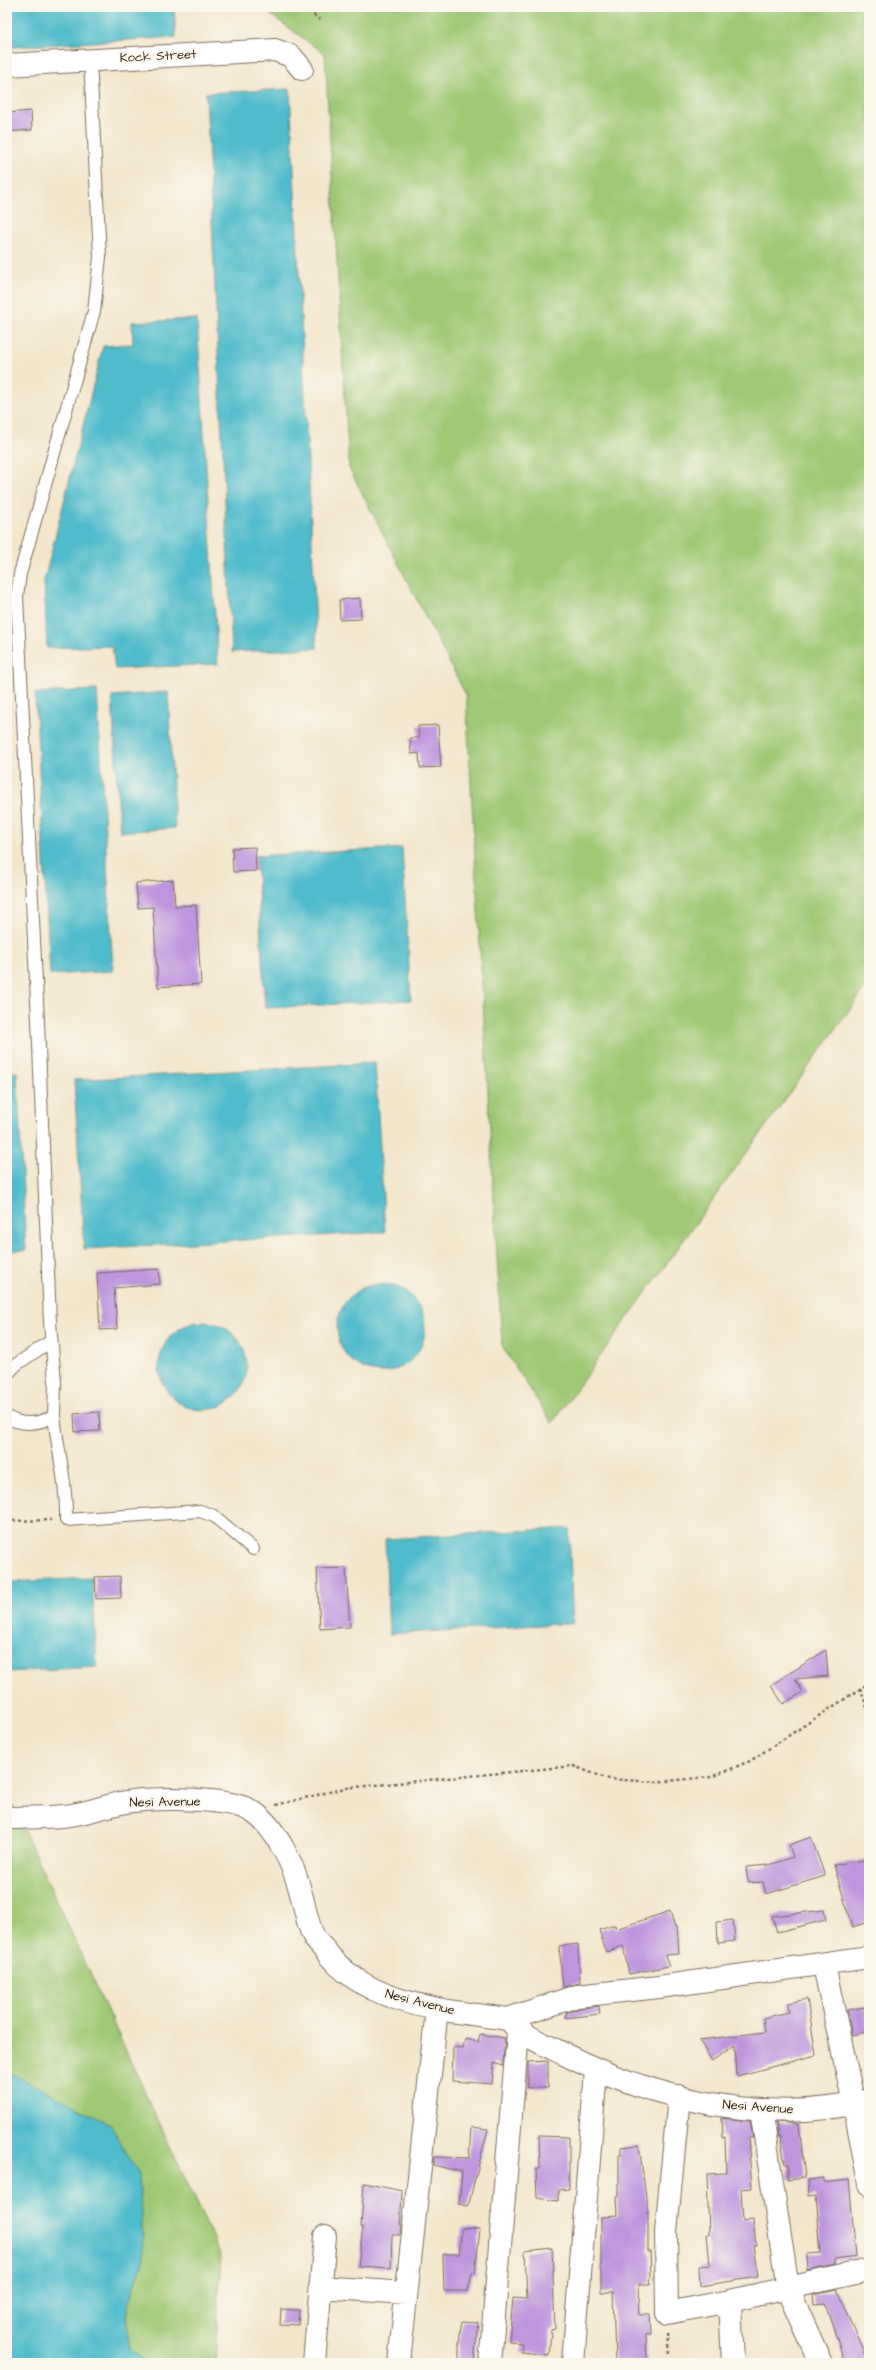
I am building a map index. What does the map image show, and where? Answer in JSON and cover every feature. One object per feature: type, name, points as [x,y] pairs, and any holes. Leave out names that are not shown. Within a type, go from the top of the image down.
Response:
[{"type":"street","name":"Kock Street","points":[[7,65],[274,50],[291,56],[302,69]]},
{"type":"street","name":"Nesi Avenue","points":[[7,1817],[71,1815],[132,1801],[172,1799],[217,1801],[252,1811],[273,1833],[286,1853],[297,1876],[313,1935],[336,1966],[362,1984],[387,1996],[437,2009],[513,2025],[596,2070],[679,2096],[732,2108],[761,2110],[824,2110],[861,2103]]},
{"type":"street","points":[[490,2363],[513,2025],[576,1996],[659,1987],[726,1976],[824,1965],[869,1957]]},
{"type":"street","points":[[824,1965],[861,2103],[860,2130],[869,2184]]},
{"type":"street","points":[[400,2363],[406,2293],[437,2009]]},
{"type":"street","points":[[573,2363],[596,2070]]},
{"type":"street","points":[[679,2096],[666,2232],[667,2312],[730,2302],[788,2290],[869,2270]]},
{"type":"street","points":[[761,2110],[788,2290],[821,2363]]},
{"type":"street","points":[[314,2363],[326,2236]]},
{"type":"street","points":[[320,2287],[406,2293]]},
{"type":"street","points":[[730,2302],[733,2363]]},
{"type":"lane","points":[[90,60],[100,257],[94,311],[20,574],[17,596],[38,1021],[51,1341],[55,1383],[54,1416],[63,1470],[66,1520],[200,1511],[214,1516],[253,1549]]},
{"type":"lane","points":[[7,1374],[17,1364],[51,1341]]},
{"type":"lane","points":[[7,1417],[22,1422],[35,1423],[54,1416]]},
{"type":"path","points":[[304,7],[320,20]]},
{"type":"path","points":[[7,1521],[66,1520]]},
{"type":"path","points":[[252,1811],[346,1788],[573,1766],[609,1779],[655,1782],[711,1777],[750,1761],[869,1683]]},
{"type":"path","points":[[860,1688],[869,1713]]},
{"type":"green space","points":[[260,7],[869,7],[869,983],[552,1423],[502,1346],[466,695],[349,468],[325,54]]},
{"type":"green space","points":[[7,1794],[221,2256],[215,2363],[147,2363],[128,2348],[128,2306],[144,2258],[110,2124],[7,2071]]},
{"type":"water","points":[[9,7],[174,7],[176,37],[12,47]]},
{"type":"water","points":[[290,89],[317,648],[232,652],[206,93]]},
{"type":"water","points":[[197,319],[218,664],[115,669],[112,646],[47,648],[44,581],[103,346],[133,344],[132,322]]},
{"type":"water","points":[[97,690],[113,971],[50,975],[35,693]]},
{"type":"water","points":[[168,692],[175,828],[120,832],[112,696]]},
{"type":"water","points":[[402,848],[411,1000],[265,1008],[256,856]]},
{"type":"water","points":[[375,1063],[385,1232],[84,1249],[74,1080]]},
{"type":"water","points":[[17,1072],[26,1250],[7,1251],[7,1073]]},
{"type":"water","points":[[381,1284],[398,1288],[412,1297],[421,1311],[425,1328],[421,1345],[412,1359],[398,1368],[381,1372],[364,1368],[350,1359],[341,1345],[337,1328],[341,1311],[350,1297],[364,1288]]},
{"type":"water","points":[[203,1322],[220,1325],[234,1335],[244,1349],[247,1366],[244,1383],[234,1397],[220,1407],[203,1410],[186,1407],[172,1397],[162,1383],[159,1366],[162,1349],[172,1335],[186,1325]]},
{"type":"water","points":[[569,1528],[573,1623],[389,1634],[385,1539]]},
{"type":"water","points":[[92,1578],[97,1667],[7,1672],[7,1582]]},
{"type":"water","points":[[7,2071],[110,2124],[139,2175],[144,2258],[128,2306],[128,2348],[147,2363],[7,2363]]},
{"type":"building","points":[[31,111],[32,130],[7,132],[7,113]]},
{"type":"building","points":[[360,598],[361,619],[340,620],[339,600]]},
{"type":"building","points":[[438,725],[441,767],[420,768],[419,753],[411,754],[410,738],[419,738],[418,726]]},
{"type":"building","points":[[255,847],[256,871],[233,872],[232,848]]},
{"type":"building","points":[[173,880],[175,906],[196,905],[201,984],[158,987],[153,907],[138,908],[136,883]]},
{"type":"building","points":[[159,1269],[160,1284],[114,1288],[117,1329],[100,1330],[97,1273]]},
{"type":"building","points":[[99,1412],[100,1431],[75,1432],[74,1414]]},
{"type":"building","points":[[346,1568],[350,1627],[320,1629],[317,1569]]},
{"type":"building","points":[[120,1576],[121,1598],[96,1599],[95,1577]]},
{"type":"building","points":[[826,1650],[828,1676],[795,1679],[803,1692],[783,1704],[771,1685]]},
{"type":"building","points":[[811,1837],[825,1876],[766,1894],[763,1882],[748,1883],[746,1867],[769,1865],[793,1857],[789,1845]]},
{"type":"building","points":[[869,1859],[869,1922],[852,1927],[834,1865]]},
{"type":"building","points":[[824,1910],[826,1920],[777,1932],[772,1916]]},
{"type":"building","points":[[670,1911],[675,1927],[677,1926],[679,1954],[665,1955],[669,1966],[629,1974],[623,1946],[606,1952],[599,1930],[615,1925],[616,1929]]},
{"type":"building","points":[[733,1920],[735,1941],[718,1943],[717,1922]]},
{"type":"building","points":[[578,1944],[580,1983],[563,1987],[559,1946]]},
{"type":"building","points":[[807,1999],[816,2055],[737,2076],[735,2045],[712,2061],[699,2040],[765,2032],[763,2018],[789,2012],[788,2003]]},
{"type":"building","points":[[599,2006],[600,2014],[566,2018],[566,2013],[580,2008]]},
{"type":"building","points":[[864,2007],[868,2031],[852,2035],[847,2010]]},
{"type":"building","points":[[480,2034],[505,2038],[503,2066],[494,2063],[492,2084],[452,2081],[453,2047],[463,2048],[465,2039],[478,2042]]},
{"type":"building","points":[[548,2061],[548,2088],[528,2088],[528,2062]]},
{"type":"building","points":[[721,2118],[750,2121],[753,2138],[748,2138],[752,2188],[741,2189],[743,2220],[753,2219],[756,2245],[753,2245],[758,2277],[700,2286],[699,2266],[710,2265],[707,2234],[709,2234],[707,2174],[726,2173],[725,2136],[722,2137]]},
{"type":"building","points":[[776,2122],[799,2124],[805,2178],[788,2180],[788,2164],[785,2164]]},
{"type":"building","points":[[471,2127],[488,2129],[468,2206],[459,2204],[462,2172],[433,2165],[434,2157],[469,2158]]},
{"type":"building","points":[[539,2136],[569,2137],[569,2189],[558,2190],[558,2201],[537,2198],[536,2169],[540,2169]]},
{"type":"building","points":[[639,2145],[648,2211],[648,2252],[650,2252],[651,2275],[650,2284],[639,2284],[640,2315],[650,2315],[651,2334],[646,2335],[647,2363],[615,2363],[613,2292],[601,2292],[601,2217],[618,2216],[617,2196],[619,2196],[619,2154],[621,2154],[621,2147]]},
{"type":"building","points":[[824,2178],[824,2183],[849,2180],[856,2257],[834,2260],[835,2265],[808,2271],[807,2254],[821,2253],[816,2195],[809,2196],[808,2180]]},
{"type":"building","points":[[364,2183],[402,2191],[400,2235],[392,2235],[391,2268],[358,2266],[363,2227],[361,2227]]},
{"type":"building","points":[[462,2228],[480,2229],[475,2274],[472,2273],[468,2291],[444,2291],[443,2254],[459,2254]]},
{"type":"building","points":[[552,2248],[555,2329],[551,2330],[549,2355],[521,2352],[522,2343],[509,2342],[513,2298],[527,2299],[525,2251]]},
{"type":"building","points":[[837,2290],[837,2293],[840,2295],[869,2363],[845,2363],[825,2304],[814,2305],[813,2295]]},
{"type":"building","points":[[281,2309],[299,2310],[298,2325],[280,2324]]},
{"type":"building","points":[[462,2321],[478,2322],[474,2363],[459,2363],[459,2341]]}]
